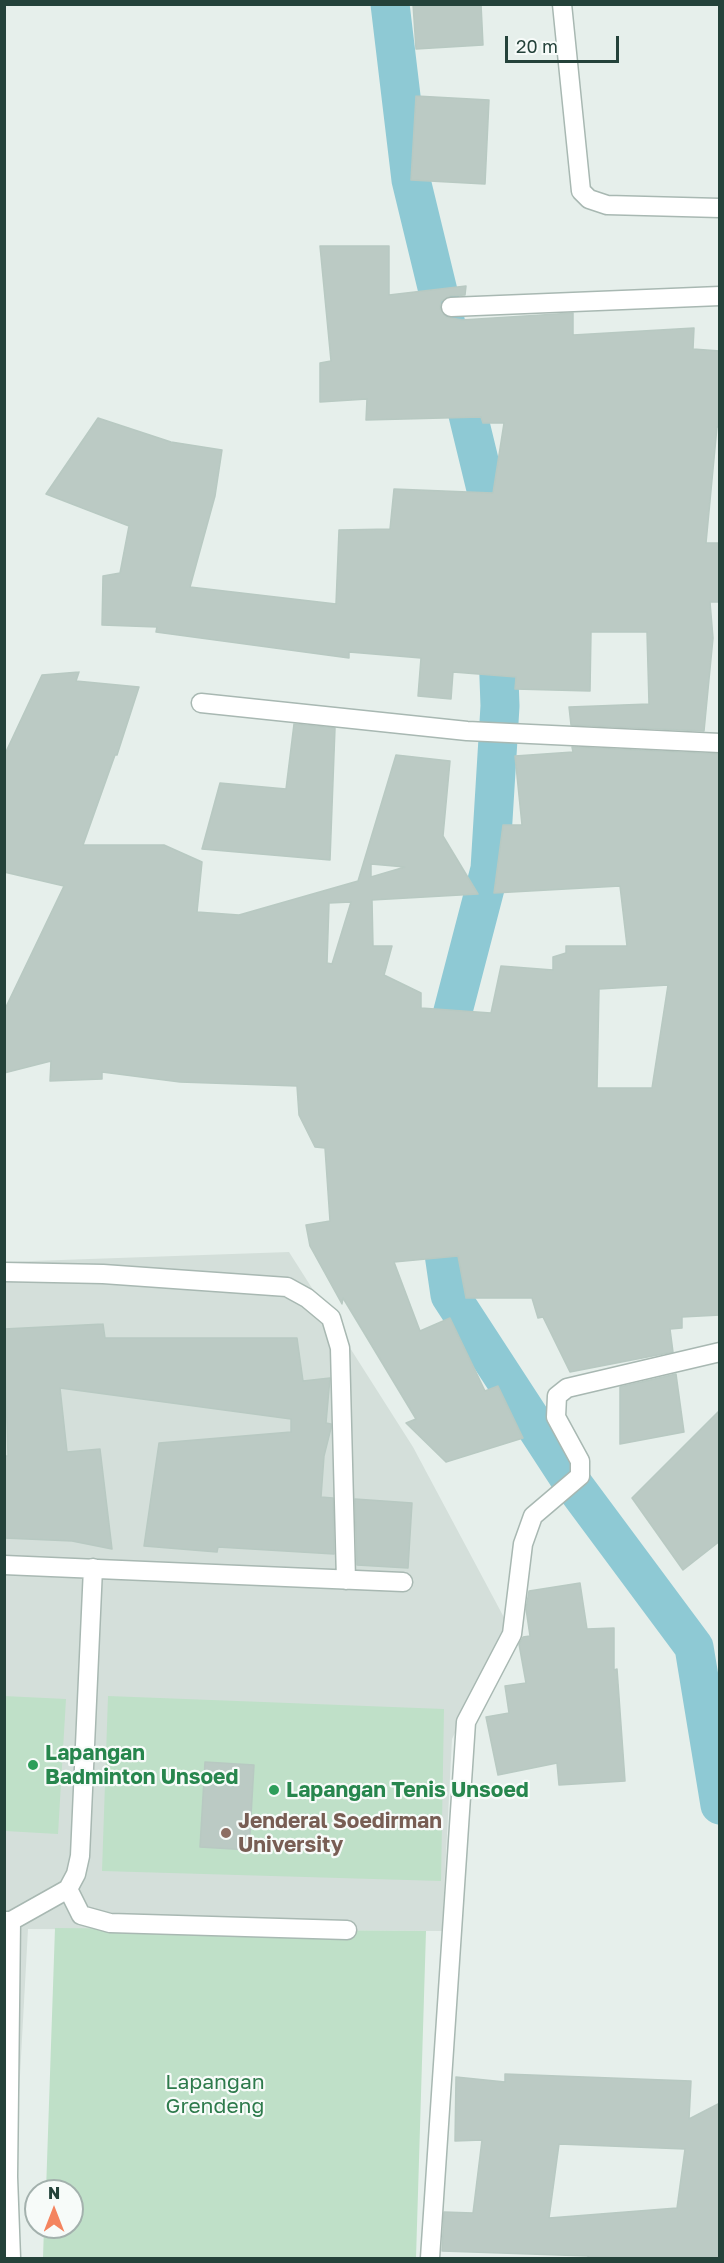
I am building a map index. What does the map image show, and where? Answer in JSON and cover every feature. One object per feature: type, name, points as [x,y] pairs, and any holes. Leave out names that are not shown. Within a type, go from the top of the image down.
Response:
[{"type":"street","points":[[562,4],[581,191],[589,199],[607,205],[720,208]]},
{"type":"street","points":[[451,307],[720,296]]},
{"type":"street","points":[[201,703],[467,731],[720,743]]},
{"type":"street","points":[[4,1272],[103,1274],[287,1287],[308,1298],[331,1318],[340,1348],[346,1580]]},
{"type":"street","points":[[439,2259],[430,2258],[466,1722],[512,1634],[523,1544],[533,1516],[580,1476],[580,1461],[556,1417],[557,1396],[567,1388],[720,1352]]},
{"type":"street","points":[[4,1565],[403,1582]]},
{"type":"street","points":[[11,2259],[6,2177],[8,1921],[68,1890],[80,1856],[93,1568]]},
{"type":"street","points":[[68,1890],[81,1915],[110,1923],[347,1930]]},
{"type":"shaded area","name":"Jenderal Soedirman University","points":[[289,1252],[413,1447],[508,1625],[452,1739],[442,1931],[28,1929],[10,2258],[4,2258],[4,1262]]},
{"type":"green space","name":"Lapangan Badminton Unsoed","points":[[4,1696],[66,1699],[58,1834],[5,1831]]},
{"type":"green space","name":"Lapangan Tenis Unsoed","points":[[108,1696],[444,1709],[441,1881],[102,1871]]},
{"type":"green space","name":"Lapangan Grendeng","points":[[55,1928],[426,1931],[416,2258],[43,2258],[44,2239],[84,2239],[84,2179],[46,2179]]},
{"type":"building","points":[[413,4],[481,4],[483,45],[416,49]]},
{"type":"building","points":[[416,96],[489,100],[485,184],[411,180]]},
{"type":"building","points":[[320,246],[389,246],[389,295],[466,286],[465,295],[450,296],[441,301],[440,308],[446,317],[462,320],[573,313],[573,335],[694,328],[693,349],[720,351],[720,427],[717,427],[706,543],[720,543],[720,602],[710,602],[713,638],[704,731],[571,725],[569,707],[649,704],[647,632],[591,632],[590,691],[515,689],[516,677],[453,672],[451,699],[418,696],[421,658],[349,652],[349,658],[156,632],[157,627],[102,625],[103,576],[120,573],[129,526],[46,494],[98,418],[171,442],[222,450],[215,496],[190,587],[336,604],[339,530],[390,529],[394,489],[493,493],[504,423],[483,423],[481,417],[366,420],[367,399],[320,402],[320,363],[331,361]]},
{"type":"building","points":[[79,672],[76,681],[139,687],[117,755],[115,755],[83,845],[164,845],[202,862],[197,912],[239,915],[358,881],[396,755],[450,761],[443,836],[478,894],[372,900],[373,946],[392,946],[384,975],[421,993],[421,1008],[491,1013],[501,966],[553,970],[553,957],[566,953],[566,946],[627,946],[620,886],[494,893],[503,825],[522,825],[515,756],[573,752],[572,747],[720,754],[720,1315],[682,1317],[682,1328],[670,1329],[673,1352],[570,1372],[543,1317],[538,1318],[532,1298],[466,1298],[458,1256],[394,1262],[420,1331],[450,1318],[485,1391],[498,1386],[523,1438],[446,1462],[406,1423],[416,1419],[343,1298],[342,1304],[310,1246],[306,1225],[330,1221],[325,1148],[315,1147],[299,1115],[297,1086],[180,1082],[102,1072],[102,1079],[50,1081],[51,1061],[4,1073],[4,1011],[64,886],[4,872],[4,756],[42,675]],"holes":[[[371,864],[405,867],[371,877]],[[351,902],[332,964],[327,963],[329,903]],[[668,985],[652,1088],[597,1088],[599,989]]]},
{"type":"building","points":[[294,724],[335,728],[330,860],[202,849],[220,783],[286,789]]},
{"type":"building","points":[[103,1324],[105,1338],[297,1338],[303,1381],[330,1378],[326,1423],[331,1424],[331,1428],[324,1456],[321,1497],[333,1498],[334,1554],[218,1547],[217,1552],[144,1546],[159,1443],[291,1432],[291,1419],[60,1388],[67,1452],[100,1449],[112,1549],[72,1541],[4,1538],[4,1456],[8,1456],[4,1329]]},
{"type":"building","points":[[676,1374],[684,1432],[620,1444],[620,1387]]},
{"type":"building","points":[[720,1410],[720,1541],[683,1570],[632,1498]]},
{"type":"building","points":[[355,1499],[412,1503],[408,1568],[357,1565]]},
{"type":"building","points":[[580,1583],[587,1629],[614,1628],[614,1670],[617,1669],[625,1781],[559,1785],[557,1763],[498,1775],[486,1717],[509,1713],[505,1686],[526,1683],[519,1644],[523,1637],[530,1636],[526,1609],[529,1591]]},
{"type":"building","points":[[205,1762],[254,1765],[249,1850],[200,1847]]},
{"type":"building","points":[[505,2074],[691,2081],[689,2119],[720,2103],[720,2259],[588,2259],[588,2256],[442,2251],[444,2212],[473,2213],[482,2140],[455,2141],[456,2077],[505,2082]],"holes":[[[559,2144],[685,2149],[677,2208],[549,2218]]]},
{"type":"waterway","points":[[390,4],[411,180],[492,514],[493,546]]},
{"type":"waterway","points":[[440,1061],[490,869],[500,706],[497,623]]},
{"type":"waterway","points":[[437,1206],[450,1295],[573,1484],[694,1647],[720,1805]]},
{"type":"place","name":"Lapangan Badminton Unsoed","points":[[33,1765]]},
{"type":"place","name":"Lapangan Tenis Unsoed","points":[[274,1790]]},
{"type":"place","name":"Jenderal Soedirman University","points":[[226,1833]]}]
